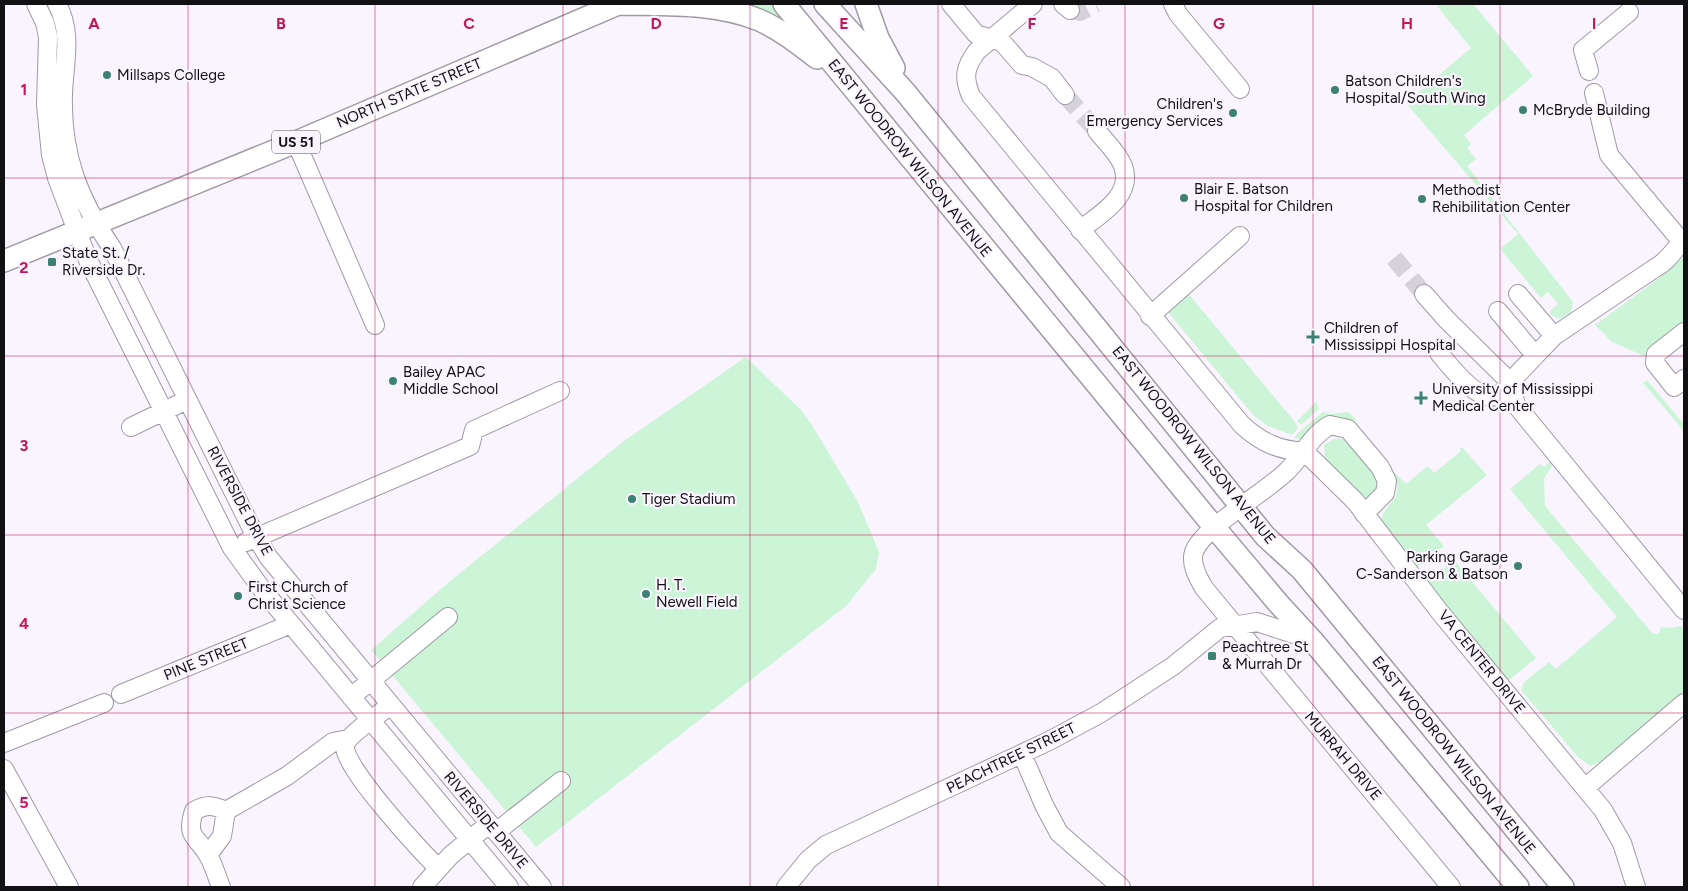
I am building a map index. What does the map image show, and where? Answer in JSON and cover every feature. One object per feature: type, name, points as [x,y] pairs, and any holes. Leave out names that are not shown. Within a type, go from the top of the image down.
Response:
[{"type":"main road","points":[[618,4],[698,6],[735,12],[760,21],[789,37],[846,81]]},
{"type":"main road","name":"NORTH STATE STREET","points":[[4,261],[296,142],[618,4]]},
{"type":"main road","name":"EAST WOODROW WILSON AVENUE","points":[[784,4],[1214,528],[1278,604],[1312,640],[1518,887]]},
{"type":"main road","name":"EAST WOODROW WILSON AVENUE","points":[[824,4],[906,93],[1265,536],[1302,570],[1563,887]]},
{"type":"main road","points":[[866,4],[878,38],[906,93]]},
{"type":"street","points":[[36,4],[45,23],[71,168],[84,203],[86,228]]},
{"type":"street","points":[[56,79],[66,35],[57,4]]},
{"type":"street","points":[[951,4],[976,34],[1002,42],[1022,64],[1032,67],[1052,78],[1066,95]]},
{"type":"street","points":[[1033,4],[977,50],[966,68],[964,76],[971,96],[1225,406],[1252,434],[1281,450],[1305,452]]},
{"type":"street","points":[[1160,4],[1176,7],[1240,89]]},
{"type":"street","points":[[1589,71],[1583,50],[1629,12]]},
{"type":"street","points":[[1439,353],[1481,395],[1492,397],[1501,394],[1554,336],[1668,261],[1673,250],[1683,241],[1609,155],[1594,93]]},
{"type":"street","points":[[1080,230],[1113,204],[1122,189],[1123,166],[1097,131]]},
{"type":"street","points":[[296,142],[375,324]]},
{"type":"street","name":"RIVERSIDE DRIVE","points":[[86,228],[112,248],[256,537],[269,558],[542,887]]},
{"type":"street","name":"RIVERSIDE DRIVE","points":[[86,228],[88,260],[241,563],[509,887]]},
{"type":"street","points":[[1150,316],[1240,236]]},
{"type":"street","points":[[1424,294],[1446,320],[1510,382],[1516,405],[1684,610]]},
{"type":"street","points":[[1518,294],[1554,336]]},
{"type":"street","points":[[1498,311],[1535,355]]},
{"type":"street","points":[[1684,332],[1656,354],[1655,363],[1674,387],[1684,379]]},
{"type":"street","points":[[232,548],[470,446],[474,430],[560,391]]},
{"type":"street","points":[[131,427],[187,400]]},
{"type":"street","points":[[1234,624],[1196,576],[1193,553],[1199,543],[1214,528],[1286,473],[1305,452],[1312,437],[1330,425],[1348,429],[1380,467],[1387,481],[1385,493],[1364,514]]},
{"type":"street","name":"VA CENTER DRIVE","points":[[1305,452],[1355,501],[1439,611],[1603,810],[1622,843],[1636,887]]},
{"type":"street","points":[[351,697],[448,617]]},
{"type":"street","name":"PEACHTREE STREET","points":[[786,887],[804,865],[826,845],[1022,754],[1117,704],[1173,666],[1220,628],[1234,624],[1257,622],[1312,640]]},
{"type":"street","name":"PINE STREET","points":[[121,694],[291,624]]},
{"type":"street","name":"MURRAH DRIVE","points":[[1234,624],[1451,887]]},
{"type":"street","points":[[4,743],[104,702]]},
{"type":"street","points":[[1585,788],[1684,703]]},
{"type":"street","points":[[226,811],[287,776],[333,742],[348,739],[391,705]]},
{"type":"street","points":[[348,739],[345,753],[356,773],[438,868]]},
{"type":"street","points":[[1022,754],[1044,805],[1059,833],[1121,887]]},
{"type":"street","points":[[4,768],[69,887]]},
{"type":"street","points":[[425,886],[438,868],[469,840],[493,828],[560,781]]},
{"type":"street","points":[[221,887],[208,855],[192,837],[190,823],[194,811],[204,805],[214,805],[226,811]]},
{"type":"street","points":[[208,855],[222,836],[226,811]]},
{"type":"green space","points":[[730,4],[772,4],[798,35]]},
{"type":"green space","points":[[1440,4],[1473,4],[1533,76],[1464,135],[1471,144],[1467,148],[1476,159],[1467,166],[1573,302],[1571,312],[1559,319],[1550,314],[1551,310],[1558,304],[1548,292],[1541,298],[1500,249],[1518,234],[1406,103],[1471,48],[1437,6]]},
{"type":"green space","points":[[1684,257],[1684,325],[1649,358],[1612,342],[1595,325],[1654,282]]},
{"type":"green space","points":[[1187,292],[1295,422],[1298,428],[1292,435],[1268,426],[1254,416],[1167,311]]},
{"type":"green space","name":"H. T. Newell Field","points":[[746,357],[802,411],[812,425],[858,502],[879,552],[876,569],[846,606],[536,847],[371,650],[449,582],[624,441]]},
{"type":"green space","points":[[1647,380],[1684,424],[1684,431],[1643,383]]},
{"type":"green space","points":[[1316,402],[1319,409],[1301,425],[1297,421]]},
{"type":"green space","points":[[1323,412],[1333,414],[1348,412],[1355,418],[1355,426],[1301,439],[1294,438],[1299,432]]},
{"type":"green space","points":[[1334,439],[1343,439],[1350,444],[1370,468],[1381,486],[1364,503],[1325,457],[1324,445]]},
{"type":"green space","points":[[1462,447],[1487,475],[1426,525],[1444,546],[1421,565],[1413,568],[1381,520],[1396,495],[1396,481],[1392,470],[1406,484],[1428,466],[1434,473],[1461,451]]},
{"type":"green space","points":[[1552,460],[1553,465],[1544,478],[1545,506],[1653,634],[1659,634],[1661,627],[1681,626],[1684,631],[1684,691],[1600,762],[1590,766],[1578,757],[1521,690],[1524,682],[1549,662],[1556,669],[1617,617],[1510,489],[1540,464],[1544,467]]},
{"type":"green space","points":[[1454,560],[1536,658],[1509,680],[1506,681],[1427,583]]},
{"type":"tunnel","points":[[1070,10],[1080,12],[1096,4]]},
{"type":"tunnel","points":[[1065,95],[1097,131]]},
{"type":"tunnel","points":[[1394,258],[1424,294]]},
{"type":"place","name":"Millsaps College","points":[[107,75]]},
{"type":"place","name":"Batson Children's Hospital/South Wing","points":[[1335,90]]},
{"type":"place","name":"McBryde Building","points":[[1523,110]]},
{"type":"place","name":"Children's Emergency Services","points":[[1233,113]]},
{"type":"place","name":"Blair E. Batson Hospital for Children","points":[[1184,198]]},
{"type":"place","name":"Methodist Rehibilitation Center","points":[[1422,199]]},
{"type":"place","name":"State St. / Riverside Dr.","points":[[52,262]]},
{"type":"place","name":"Children of Mississippi Hospital","points":[[1313,337]]},
{"type":"place","name":"Bailey APAC Middle School","points":[[393,381]]},
{"type":"place","name":"University of Mississippi Medical Center","points":[[1421,398]]},
{"type":"place","name":"Tiger Stadium","points":[[632,499]]},
{"type":"place","name":"Parking Garage C-Sanderson & Batson","points":[[1518,566]]},
{"type":"place","name":"H. T. Newell Field","points":[[646,594]]},
{"type":"place","name":"First Church of Christ Science","points":[[238,596]]},
{"type":"place","name":"Peachtree St & Murrah Dr","points":[[1212,656]]}]
